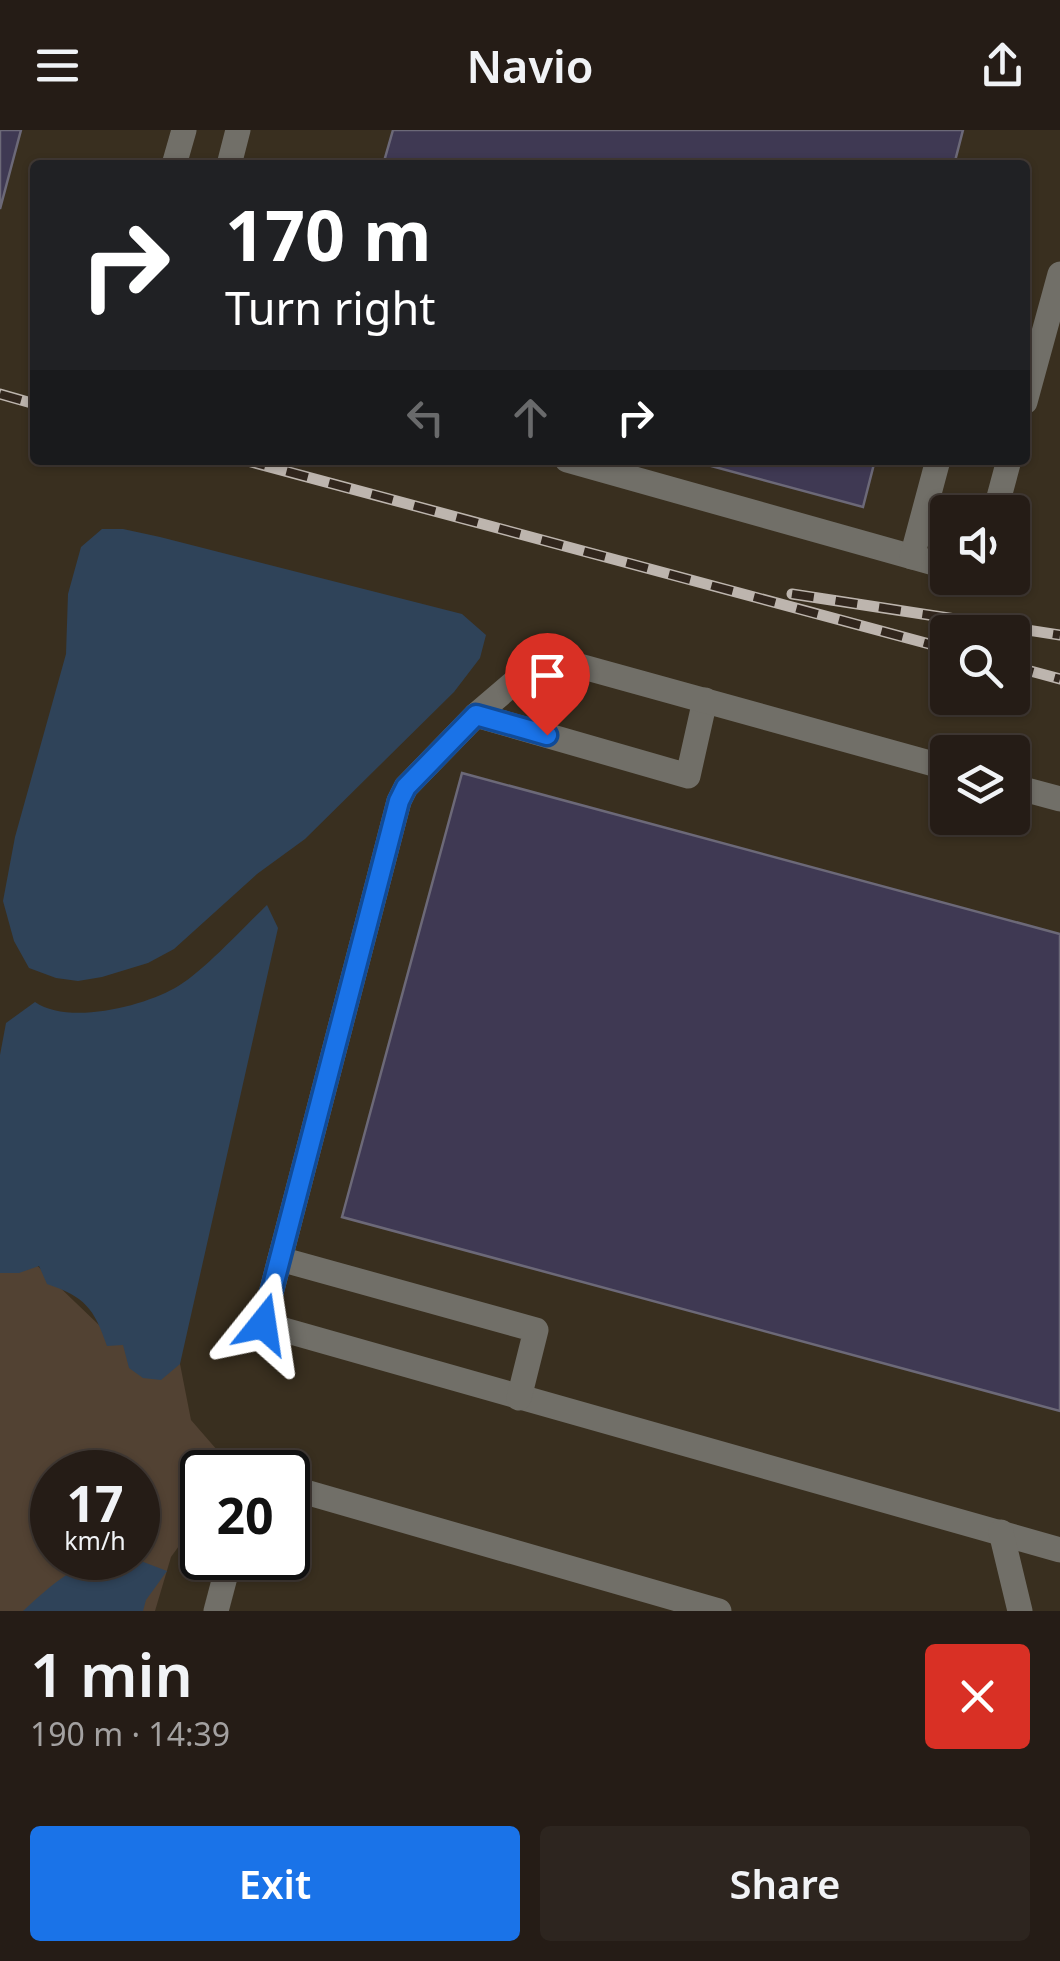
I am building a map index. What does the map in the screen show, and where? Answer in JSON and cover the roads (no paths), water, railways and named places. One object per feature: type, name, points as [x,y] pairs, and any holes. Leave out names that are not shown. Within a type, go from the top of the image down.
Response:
[{"type":"lane","points":[[175,160],[184,130]]},
{"type":"lane","points":[[230,160],[238,130]]},
{"type":"lane","points":[[1030,384],[1060,274]]},
{"type":"lane","points":[[585,465],[930,561]]},
{"type":"lane","points":[[912,556],[937,465]]},
{"type":"lane","points":[[1000,495],[1008,465]]},
{"type":"lane","points":[[930,763],[576,665],[538,662],[476,715],[406,787],[399,801],[263,1324],[1060,1550]]},
{"type":"lane","points":[[476,715],[688,776],[705,700]]},
{"type":"lane","points":[[1030,791],[1060,799]]},
{"type":"lane","points":[[280,1259],[536,1330],[519,1398]]},
{"type":"lane","points":[[310,1493],[719,1611]]},
{"type":"lane","points":[[1000,1532],[1020,1611]]},
{"type":"lane","points":[[216,1611],[224,1580]]},
{"type":"water","points":[[102,529],[160,537],[462,614],[486,635],[480,658],[454,692],[305,839],[257,874],[174,949],[148,963],[78,981],[29,968],[14,941],[3,901],[15,837],[66,654],[68,594],[81,547]]},
{"type":"water","points":[[267,905],[278,928],[180,1364],[161,1380],[143,1378],[129,1368],[123,1345],[107,1346],[86,1306],[71,1294],[47,1284],[39,1266],[19,1273],[0,1273],[0,1055],[6,1023],[35,1002],[49,1009],[85,1013],[124,1007],[161,995],[197,972]]},
{"type":"water","points":[[160,1568],[167,1571],[146,1600],[143,1611],[23,1611],[60,1580],[160,1580]]},
{"type":"railway","points":[[0,394],[30,403]]},
{"type":"railway","points":[[263,465],[930,644]]},
{"type":"railway","points":[[792,594],[1060,635]]},
{"type":"railway","points":[[1030,671],[1060,679]]}]
